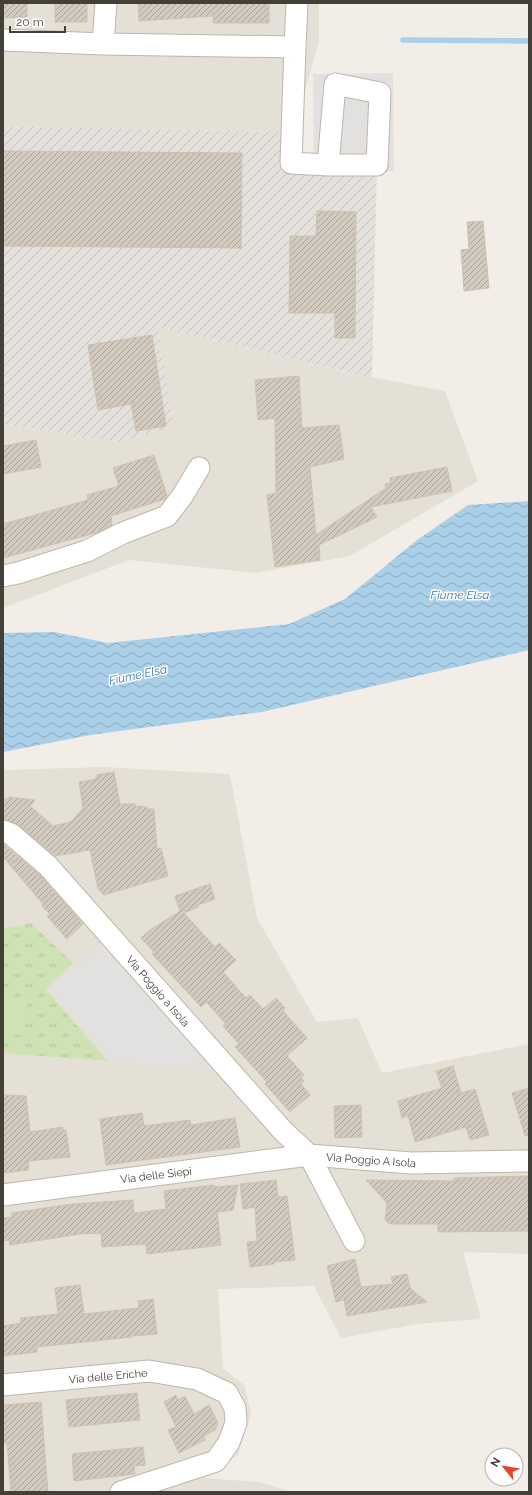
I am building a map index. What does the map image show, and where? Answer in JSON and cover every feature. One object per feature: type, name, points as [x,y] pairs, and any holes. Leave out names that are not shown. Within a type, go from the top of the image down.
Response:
[{"type":"street","points":[[103,44],[106,3]]},
{"type":"street","points":[[297,3],[291,163],[328,165]]},
{"type":"street","points":[[3,40],[103,44],[295,47]]},
{"type":"street","points":[[3,576],[18,573],[87,551],[122,532],[167,516],[183,495],[199,468]]},
{"type":"street","name":"Via Poggio a Isola","points":[[3,831],[10,834],[48,866],[283,1131],[309,1155]]},
{"type":"street","name":"Via Poggio A Isola","points":[[309,1155],[410,1163],[529,1161]]},
{"type":"street","name":"Via Poggio A Isola","points":[[309,1155],[354,1241]]},
{"type":"street","name":"Via delle Siepi","points":[[3,1195],[309,1155]]},
{"type":"street","name":"Via delle Eriche","points":[[3,1384],[149,1371],[197,1379],[226,1393],[235,1408],[236,1423],[229,1442],[216,1461],[121,1492]]},
{"type":"shaded area","points":[[3,3],[319,3],[319,41],[282,172],[279,132],[3,126]]},
{"type":"shaded area","points":[[393,73],[394,171],[314,172],[313,74]]},
{"type":"shaded area","points":[[3,126],[280,132],[282,172],[377,165],[372,378],[158,327],[173,427],[116,442],[3,424]]},
{"type":"shaded area","points":[[158,327],[345,372],[445,391],[478,481],[350,556],[256,573],[129,560],[3,608],[3,424],[116,442]]},
{"type":"shaded area","points":[[104,767],[230,774],[257,918],[317,1022],[358,1018],[382,1073],[529,1044],[529,1254],[463,1252],[481,1319],[417,1324],[341,1338],[314,1286],[218,1289],[223,1368],[245,1386],[251,1415],[238,1455],[204,1478],[259,1482],[292,1492],[3,1492],[3,770]]},
{"type":"shaded area","points":[[103,942],[198,1051],[192,1065],[186,1068],[112,1061],[48,989]]},
{"type":"green space","points":[[31,923],[73,963],[45,989],[108,1061],[3,1053],[3,929]]},
{"type":"green space","points":[[3,998],[27,1000],[25,1035],[3,1033]]},
{"type":"water","name":"Fiume Elsa","points":[[529,501],[529,650],[262,712],[90,735],[3,752],[3,633],[54,632],[108,643],[289,624],[345,599],[417,540],[468,505]]},
{"type":"building","points":[[3,3],[27,3],[27,17],[3,18]]},
{"type":"building","points":[[55,3],[87,3],[87,22],[55,22]]},
{"type":"building","points":[[138,3],[269,3],[269,23],[213,23],[213,16],[139,21]]},
{"type":"building","points":[[3,151],[242,153],[241,248],[3,246]]},
{"type":"building","points":[[317,211],[356,212],[355,338],[335,338],[335,313],[289,313],[290,236],[316,236]]},
{"type":"building","points":[[483,221],[489,288],[464,291],[461,250],[469,249],[467,222]]},
{"type":"building","points":[[152,335],[166,426],[136,431],[131,404],[98,410],[88,345]]},
{"type":"building","points":[[299,376],[302,428],[339,425],[344,459],[310,467],[316,535],[386,488],[385,484],[391,483],[390,478],[447,467],[452,491],[371,507],[377,517],[319,545],[320,560],[275,567],[267,495],[276,493],[275,418],[258,420],[255,380]]},
{"type":"building","points":[[36,440],[41,467],[3,474],[3,446]]},
{"type":"building","points":[[154,455],[167,496],[165,499],[111,516],[112,525],[99,532],[3,558],[3,524],[88,500],[87,495],[119,486],[113,468]]},
{"type":"building","points":[[114,772],[120,804],[135,804],[135,806],[154,809],[157,849],[161,848],[168,876],[104,895],[98,889],[90,850],[55,856],[19,825],[3,819],[3,800],[10,797],[35,800],[30,806],[53,826],[71,822],[83,808],[79,782],[96,779],[96,775]]},
{"type":"building","points":[[3,844],[40,875],[83,924],[67,939],[47,916],[50,914],[42,906],[43,904],[3,857]]},
{"type":"building","points":[[210,884],[215,899],[198,905],[198,907],[184,913],[215,947],[219,943],[236,960],[223,972],[246,998],[250,995],[263,1009],[276,998],[285,1008],[283,1011],[307,1038],[287,1056],[304,1075],[301,1078],[304,1081],[301,1084],[310,1095],[290,1112],[265,1084],[267,1082],[235,1047],[239,1044],[223,1026],[226,1024],[206,1002],[201,1007],[152,954],[154,952],[141,938],[150,930],[180,911],[175,896]]},
{"type":"building","points":[[453,1066],[461,1093],[475,1089],[489,1135],[470,1140],[466,1127],[415,1142],[408,1116],[402,1118],[398,1101],[442,1088],[436,1071]]},
{"type":"building","points":[[529,1088],[529,1135],[525,1136],[512,1093]]},
{"type":"building","points":[[3,1095],[26,1096],[30,1132],[63,1127],[63,1130],[66,1130],[70,1157],[28,1161],[29,1170],[3,1173]]},
{"type":"building","points":[[361,1105],[362,1137],[335,1138],[334,1106]]},
{"type":"building","points":[[142,1113],[144,1126],[190,1120],[191,1125],[235,1118],[240,1147],[106,1165],[100,1119]]},
{"type":"building","points":[[528,1176],[529,1231],[438,1232],[438,1224],[390,1224],[385,1220],[387,1203],[366,1180],[454,1181],[454,1178]]},
{"type":"building","points":[[276,1180],[278,1197],[287,1196],[295,1260],[274,1262],[274,1264],[250,1267],[247,1242],[257,1241],[255,1207],[243,1209],[240,1184]]},
{"type":"building","points":[[214,1185],[214,1187],[238,1185],[233,1210],[217,1212],[221,1245],[147,1254],[146,1244],[102,1247],[101,1233],[80,1234],[10,1245],[9,1240],[3,1241],[3,1218],[12,1217],[11,1213],[72,1204],[133,1200],[134,1213],[166,1209],[164,1191]]},
{"type":"building","points":[[355,1259],[361,1287],[393,1284],[391,1277],[407,1274],[410,1288],[427,1302],[347,1316],[344,1300],[336,1302],[327,1266]]},
{"type":"building","points":[[80,1285],[84,1314],[139,1308],[138,1301],[153,1299],[157,1334],[134,1336],[131,1330],[132,1337],[37,1347],[37,1352],[3,1356],[3,1326],[21,1323],[20,1318],[58,1314],[55,1288]]},
{"type":"building","points":[[137,1393],[140,1420],[69,1427],[66,1400]]},
{"type":"building","points":[[176,1395],[178,1400],[185,1396],[194,1414],[209,1405],[218,1423],[215,1430],[204,1436],[205,1440],[179,1453],[168,1430],[176,1427],[164,1402]]},
{"type":"building","points":[[41,1402],[48,1492],[11,1492],[7,1443],[3,1443],[3,1405]]},
{"type":"building","points":[[143,1447],[145,1465],[134,1466],[135,1474],[74,1481],[72,1454]]},
{"type":"waterway","points":[[403,40],[529,41]]}]
